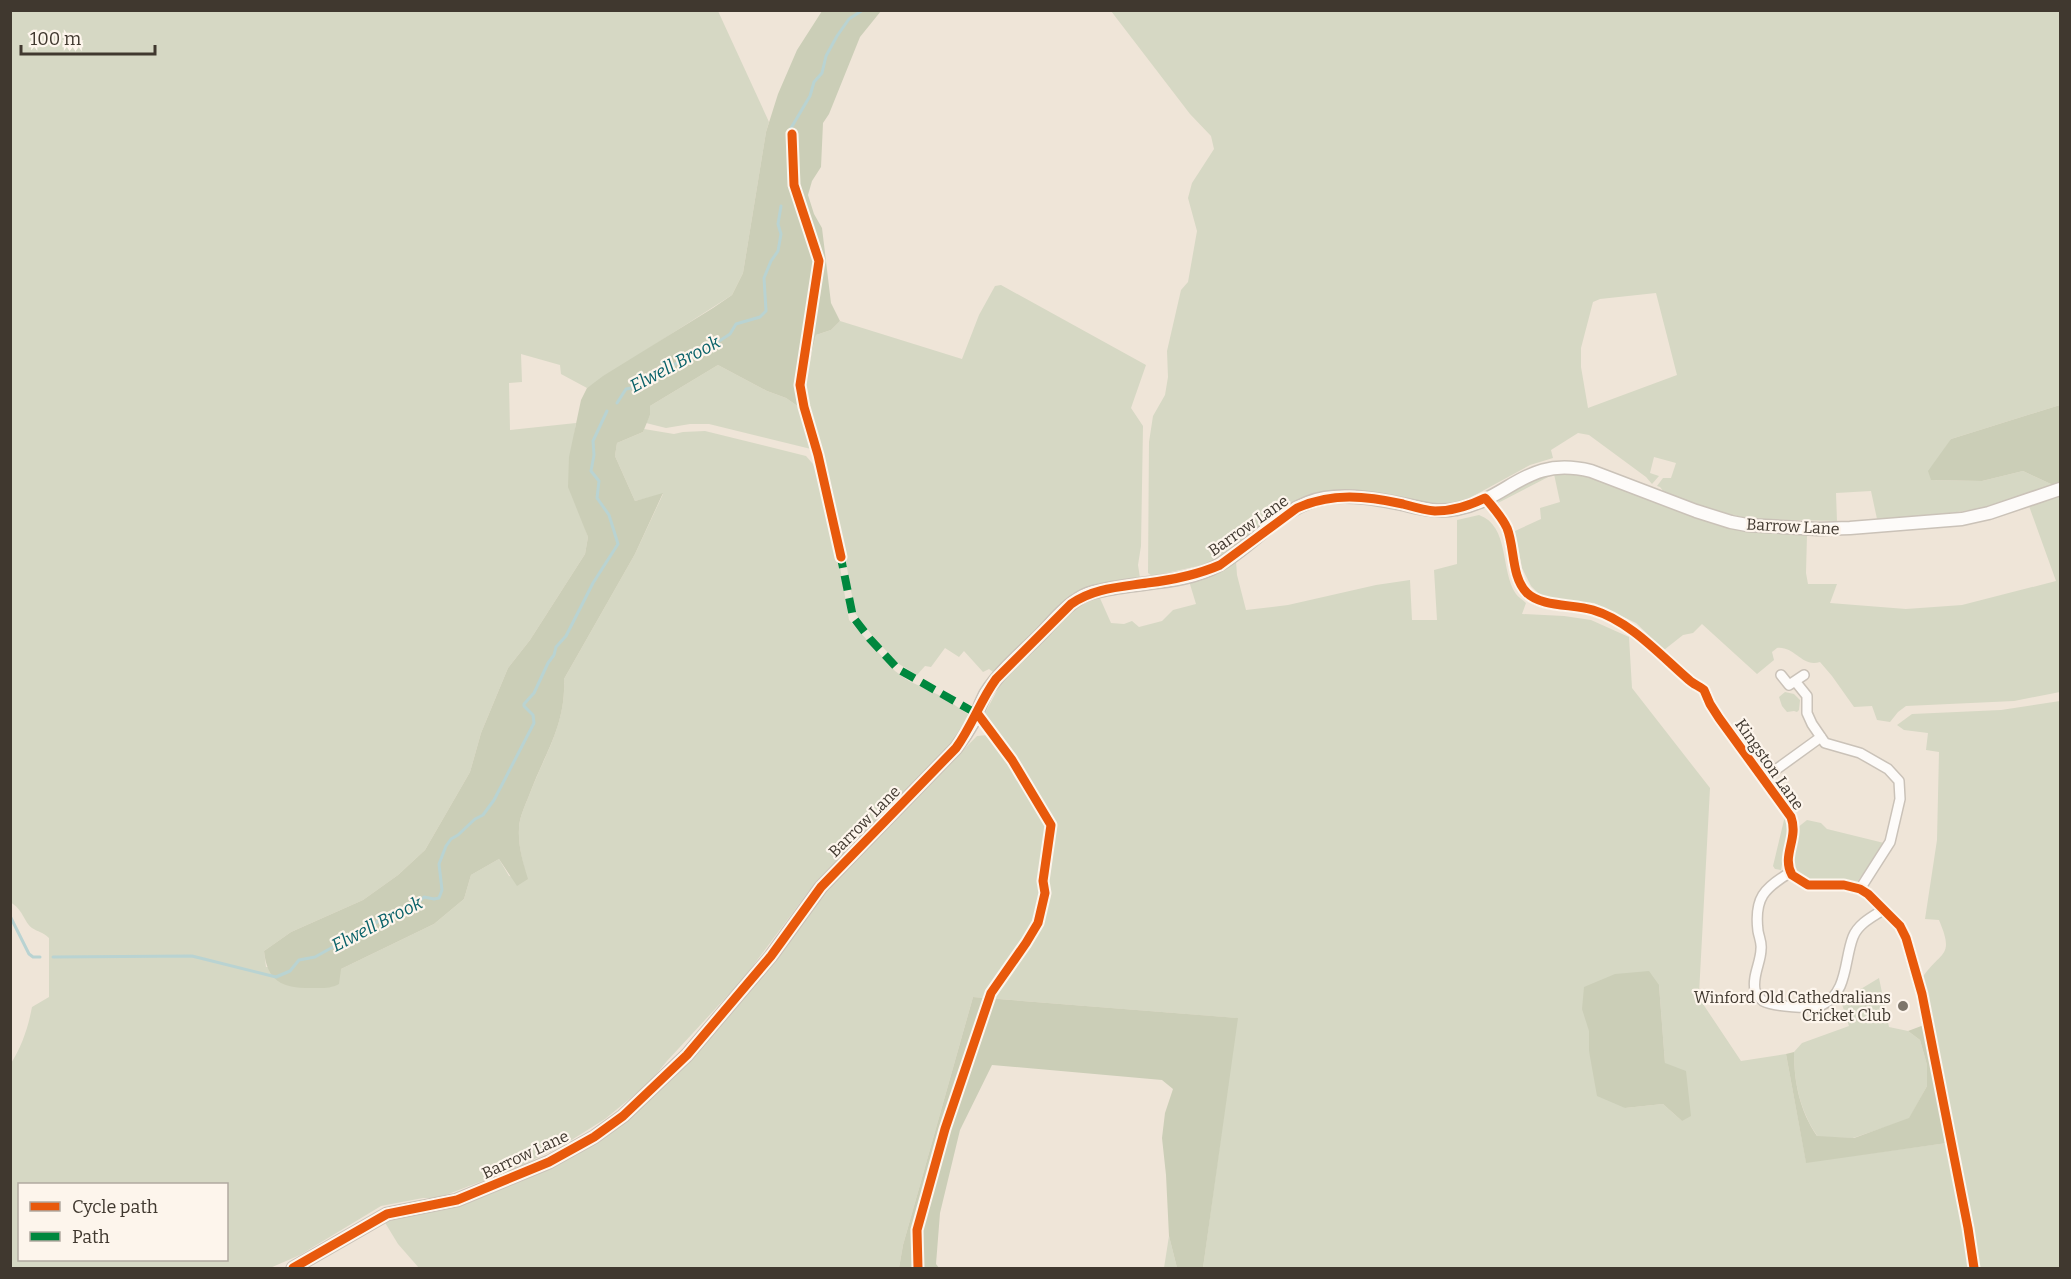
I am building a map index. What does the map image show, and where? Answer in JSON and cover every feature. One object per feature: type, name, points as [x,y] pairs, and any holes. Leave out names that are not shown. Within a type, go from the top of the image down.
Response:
[{"type":"main road","name":"Barrow Lane","points":[[293,1269],[387,1214],[458,1200],[549,1162],[594,1137],[631,1110],[687,1055],[771,956],[821,887],[956,748],[967,733],[986,693],[996,680],[1080,598],[1099,591],[1207,571],[1220,565],[1297,507],[1323,498],[1336,496],[1368,498],[1436,511],[1464,507],[1534,473],[1563,466],[1591,471],[1731,522],[1832,529],[1962,519],[1989,513],[2061,489]]},
{"type":"street","name":"Kingston Lane","points":[[1485,498],[1506,528],[1518,575],[1528,594],[1544,603],[1572,605],[1595,610],[1616,620],[1704,690],[1710,704],[1791,817],[1795,827],[1788,861],[1791,872]]},
{"type":"street","points":[[1781,675],[1789,685],[1800,678],[1807,701],[1807,713],[1821,737],[1830,745],[1860,753],[1880,764],[1899,781],[1900,800],[1890,842],[1860,889]]},
{"type":"street","points":[[1807,701],[1816,694]]},
{"type":"street","points":[[1763,779],[1821,737]]},
{"type":"street","points":[[1884,910],[1862,924],[1853,935],[1840,987],[1831,1000],[1819,1007],[1810,1008],[1771,1004],[1764,1001],[1755,990],[1762,948],[1758,931],[1759,904],[1771,884],[1791,872],[1808,885],[1844,885],[1860,889],[1884,910],[1900,926],[1906,938],[1919,984],[1968,1228],[1974,1269]]},
{"type":"green space","points":[[11,11],[718,11],[769,122],[743,273],[732,295],[587,388],[561,374],[560,365],[521,354],[522,382],[509,383],[510,430],[576,423],[574,436],[581,516],[588,537],[585,554],[530,640],[508,668],[481,733],[470,772],[425,850],[398,875],[363,900],[291,932],[264,951],[266,967],[341,969],[434,924],[464,899],[471,875],[499,859],[509,876],[527,879],[519,842],[520,820],[558,725],[564,695],[564,679],[635,554],[663,494],[635,501],[615,456],[617,443],[643,432],[644,429],[674,434],[705,431],[806,456],[813,464],[820,485],[838,555],[849,620],[895,671],[909,681],[943,697],[969,715],[949,747],[809,891],[743,979],[649,1083],[605,1119],[562,1146],[514,1169],[438,1198],[423,1198],[381,1206],[300,1255],[270,1268],[11,1268],[10,1065],[24,1037],[32,1007],[49,997],[49,938],[32,928],[18,908],[10,902]]},
{"type":"green space","points":[[822,11],[881,11],[860,37],[829,114],[823,123],[821,167],[812,181],[808,195],[814,214],[822,228],[831,303],[840,321],[831,330],[816,335],[799,407],[786,398],[767,391],[718,365],[650,406],[650,415],[643,432],[617,443],[615,456],[635,501],[663,493],[635,554],[564,679],[562,711],[558,725],[519,824],[520,848],[528,879],[517,886],[499,859],[471,875],[464,899],[434,924],[341,969],[339,984],[325,988],[300,988],[278,981],[272,976],[264,951],[291,932],[363,900],[398,875],[425,850],[470,772],[481,733],[508,668],[530,640],[585,554],[588,537],[568,487],[569,457],[581,400],[587,388],[603,376],[732,295],[743,273],[766,132],[778,94],[797,50]]},
{"type":"green space","points":[[1111,11],[2060,11],[2060,405],[1951,439],[1931,480],[1982,481],[2023,471],[2053,485],[2009,501],[1945,514],[1877,519],[1871,491],[1836,493],[1837,521],[1751,519],[1719,512],[1664,492],[1657,486],[1663,478],[1671,478],[1676,463],[1654,457],[1650,473],[1659,476],[1652,484],[1646,477],[1589,435],[1578,433],[1551,450],[1553,458],[1530,465],[1466,500],[1452,504],[1419,502],[1347,491],[1329,491],[1307,497],[1269,516],[1263,525],[1224,555],[1208,564],[1152,576],[1148,573],[1149,442],[1153,416],[1165,395],[1168,377],[1167,351],[1181,290],[1188,282],[1197,231],[1188,198],[1192,183],[1214,149],[1211,136],[1190,114]],"holes":[[[1656,293],[1677,375],[1588,408],[1581,367],[1581,348],[1593,302],[1600,299]]]},
{"type":"green space","points":[[1001,285],[1146,365],[1131,408],[1143,426],[1141,546],[1138,565],[1140,578],[1088,587],[1073,593],[993,672],[989,669],[983,672],[964,651],[959,657],[945,648],[931,667],[925,666],[917,675],[899,664],[875,639],[855,613],[827,480],[803,392],[816,335],[831,330],[840,321],[962,359],[979,315],[995,286]]},
{"type":"green space","points":[[718,365],[767,391],[786,398],[799,407],[811,449],[709,424],[666,428],[646,423],[650,415],[650,406]]},
{"type":"green space","points":[[2060,405],[2060,482],[2053,485],[2023,471],[1982,481],[1931,480],[1928,471],[1951,439]]},
{"type":"green space","points":[[1553,475],[1498,503],[1500,497],[1527,480]]},
{"type":"green space","points":[[1554,475],[1574,475],[1599,480],[1720,525],[1807,534],[1808,584],[1837,584],[1830,603],[1906,609],[1962,605],[2056,581],[2029,506],[2060,496],[2060,692],[2014,701],[1906,706],[1890,722],[1877,720],[1872,706],[1854,707],[1820,662],[1808,662],[1783,648],[1777,648],[1772,652],[1774,660],[1757,674],[1702,624],[1693,633],[1683,635],[1664,650],[1636,623],[1594,603],[1559,600],[1539,594],[1531,586],[1522,568],[1515,531],[1541,519],[1540,508],[1560,502]]},
{"type":"green space","points":[[1479,515],[1496,529],[1511,584],[1517,595],[1526,603],[1522,614],[1591,620],[1629,637],[1632,688],[1710,788],[1699,994],[1701,1001],[1741,1061],[1786,1054],[1806,1162],[1947,1143],[1969,1260],[1968,1268],[1203,1268],[1237,1018],[973,997],[903,1245],[899,1268],[419,1268],[398,1244],[384,1221],[462,1205],[550,1167],[638,1109],[821,894],[977,736],[988,735],[1012,766],[1048,824],[1040,875],[1044,904],[1050,898],[1045,880],[1053,828],[1049,816],[1005,744],[984,715],[1001,683],[1075,609],[1099,596],[1111,623],[1124,624],[1132,621],[1139,627],[1162,621],[1173,610],[1196,604],[1189,581],[1208,576],[1236,561],[1237,575],[1246,610],[1288,605],[1376,585],[1410,580],[1412,620],[1437,620],[1434,570],[1457,564],[1457,520]],"holes":[[[1659,985],[1665,1063],[1682,1121],[1663,1104],[1625,1108],[1589,1051],[1589,1031]]]},
{"type":"green space","points":[[1785,692],[1794,694],[1800,700],[1797,712],[1787,712],[1782,706],[1779,697]]},
{"type":"green space","points":[[2060,701],[2060,1268],[1979,1268],[1972,1222],[1922,978],[1946,948],[1944,932],[1939,920],[1925,919],[1937,840],[1939,752],[1926,750],[1928,733],[1904,730],[1897,725],[1912,714],[2001,710]]},
{"type":"green space","points":[[1786,818],[1789,823],[1781,870],[1773,866]]},
{"type":"green space","points":[[1807,820],[1821,823],[1827,829],[1884,843],[1883,847],[1857,882],[1811,882],[1798,874],[1792,862],[1797,828]]},
{"type":"green space","points":[[1649,971],[1659,985],[1665,1063],[1686,1071],[1691,1116],[1682,1121],[1663,1104],[1625,1108],[1597,1096],[1589,1051],[1589,1031],[1582,1009],[1584,987],[1615,974]]},
{"type":"green space","points":[[1879,978],[1889,1027],[1908,1031],[1920,1040],[1927,1065],[1927,1086],[1909,1119],[1853,1138],[1818,1137],[1802,1107],[1795,1075],[1794,1052],[1802,1043],[1849,1026],[1841,1001]]},
{"type":"green space","points":[[973,997],[1238,1018],[1203,1268],[1177,1268],[1169,1236],[1162,1138],[1165,1113],[1173,1089],[1162,1080],[992,1065],[960,1130],[940,1213],[936,1264],[939,1268],[899,1268],[903,1245]]},
{"type":"green space","points":[[1924,1025],[1947,1143],[1806,1163],[1786,1054],[1794,1052],[1795,1075],[1802,1107],[1817,1136],[1854,1138],[1909,1118],[1927,1086],[1927,1065],[1920,1040],[1908,1031]]},
{"type":"green space","points":[[1169,1236],[1177,1268],[1164,1268]]},
{"type":"waterway","name":"Elwell Brook","points":[[791,128],[810,96],[814,82],[822,73],[826,56],[837,36],[849,19],[863,10]]},
{"type":"waterway","name":"Elwell Brook","points":[[617,403],[626,389],[646,384],[656,372],[670,368],[682,359],[701,353],[730,334],[736,324],[760,317],[766,311],[764,278],[778,251],[781,234],[778,224],[781,206]]},
{"type":"waterway","name":"Elwell Brook","points":[[53,957],[192,956],[276,977],[290,971],[299,960],[315,957],[339,945],[378,921],[412,904],[417,904],[424,897],[439,898],[442,890],[439,864],[446,846],[451,839],[483,815],[494,800],[534,723],[533,715],[524,704],[534,693],[556,647],[566,636],[593,583],[618,544],[609,515],[597,498],[599,481],[591,471],[594,455],[593,441],[607,411]]},
{"type":"waterway","points":[[10,916],[29,954],[33,957],[40,957]]},
{"type":"marked path","points":[[840,553],[853,617],[870,639],[898,669],[979,715]]},
{"type":"cycle path","points":[[792,134],[794,185],[819,261],[800,385],[841,557]]},
{"type":"cycle path","points":[[293,1268],[387,1214],[457,1200],[549,1162],[594,1137],[623,1116],[687,1055],[771,956],[821,887],[956,748],[996,679],[1071,604],[1098,591],[1175,579],[1211,569],[1220,565],[1297,508],[1323,500],[1350,497],[1376,499],[1435,511],[1461,508],[1485,498],[1507,528],[1518,579],[1527,593],[1540,601],[1593,610],[1620,622],[1704,690],[1719,718],[1791,817],[1793,833],[1788,861],[1792,875],[1808,885],[1844,885],[1860,889],[1900,926],[1906,938],[1922,994],[1974,1268]]},
{"type":"cycle path","points":[[918,1268],[917,1230],[945,1129],[991,993],[1038,923],[1045,893],[1043,881],[1051,825],[1012,760],[977,713]]},
{"type":"place","name":"Winford Old Cathedralians Cricket Club","points":[[1903,1006]]}]
